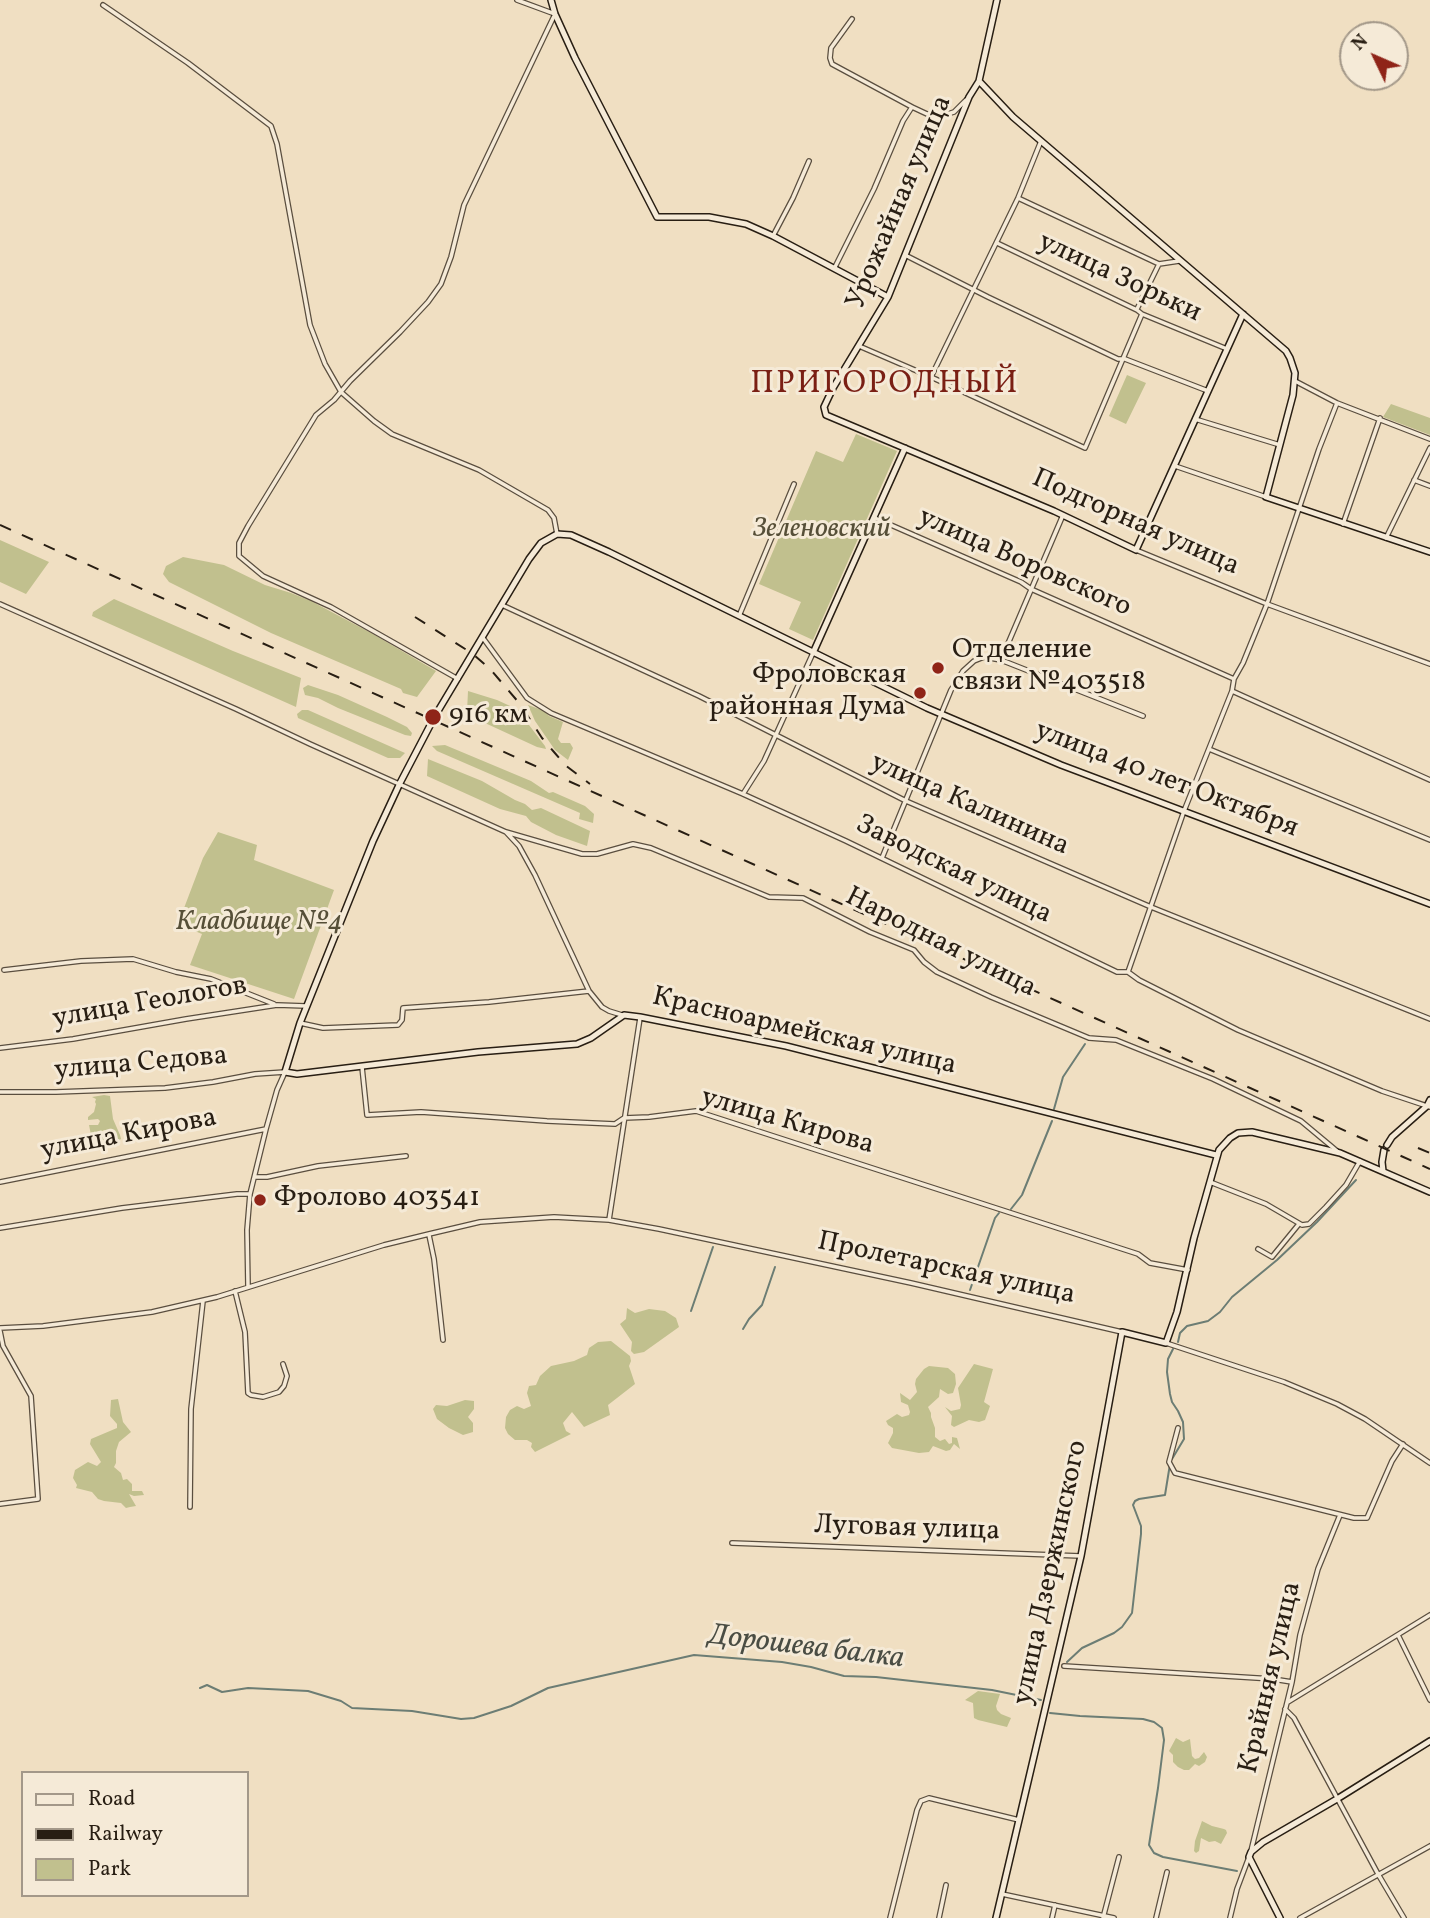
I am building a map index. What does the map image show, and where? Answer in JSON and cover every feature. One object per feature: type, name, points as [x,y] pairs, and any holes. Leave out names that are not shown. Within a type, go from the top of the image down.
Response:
[{"type":"street","points":[[517,0],[555,14]]},
{"type":"street","points":[[551,0],[555,14],[657,217],[696,216],[746,224],[888,296]]},
{"type":"street","name":"Урожайная улица","points":[[826,415],[824,407],[833,388],[888,296],[979,81],[997,0]]},
{"type":"street","points":[[103,5],[188,62],[271,126],[277,145],[310,325],[325,364],[341,392],[392,434],[479,470],[548,509],[554,519],[557,534],[547,538],[536,548],[434,719],[373,841],[300,1023],[266,1129],[250,1194],[246,1268],[248,1286]]},
{"type":"street","points":[[458,679],[331,607],[262,576],[239,556],[239,543],[316,415],[419,312],[441,284],[464,205],[555,14]]},
{"type":"street","points":[[852,19],[831,48],[832,64],[931,115],[948,115],[970,97]]},
{"type":"street","points":[[979,81],[1013,117],[1286,351],[1294,364],[1295,381],[1288,420],[1266,497]]},
{"type":"street","points":[[835,267],[912,107]]},
{"type":"street","points":[[932,377],[1017,198],[1041,141]]},
{"type":"street","points":[[773,236],[809,161]]},
{"type":"street","points":[[1017,198],[1160,264],[1182,261]]},
{"type":"street","name":"улица Зорьки","points":[[996,243],[1142,314],[1227,349]]},
{"type":"street","points":[[905,254],[1118,359],[1125,359],[1208,391]]},
{"type":"street","points":[[1137,310],[1160,264]]},
{"type":"street","points":[[859,346],[1085,448],[1142,314]]},
{"type":"street","points":[[1136,550],[1243,314]]},
{"type":"street","points":[[1295,381],[1337,403],[1430,439]]},
{"type":"street","points":[[1128,972],[1184,811],[1232,691],[1234,679],[1267,604],[1337,403]]},
{"type":"street","name":"Подгорная улица","points":[[826,415],[1136,550],[1267,604],[1430,664]]},
{"type":"street","points":[[1343,524],[1380,418]]},
{"type":"street","points":[[1195,419],[1280,445]]},
{"type":"street","points":[[1386,538],[1430,447]]},
{"type":"street","points":[[743,794],[776,736],[905,448]]},
{"type":"street","points":[[1174,466],[1430,552]]},
{"type":"street","points":[[1414,480],[1430,486]]},
{"type":"street","points":[[739,616],[794,485]]},
{"type":"street","points":[[1002,660],[1063,516]]},
{"type":"street","name":"улица Воровского","points":[[875,518],[1234,679]]},
{"type":"street","name":"улица 40 лет Октября","points":[[557,534],[571,535],[609,552],[942,715],[1061,765],[1430,904]]},
{"type":"street","name":"Народная улица","points":[[0,604],[506,832],[582,854],[597,854],[634,844],[651,848],[769,897],[803,898],[870,932],[914,950],[937,972],[991,997],[1089,1038],[1116,1040],[1224,1084],[1301,1121],[1339,1153]]},
{"type":"street","name":"улица Калинина","points":[[502,605],[699,696],[906,802],[1151,908],[1430,1019]]},
{"type":"street","name":"Заводская улица","points":[[483,638],[527,698],[551,713],[743,794],[882,858],[1117,972],[1128,972],[1238,1030],[1382,1091],[1429,1104]]},
{"type":"street","points":[[882,858],[954,684],[969,664],[984,657],[1002,660],[1143,716]]},
{"type":"street","points":[[1232,691],[1430,780]]},
{"type":"street","points":[[1209,749],[1430,840]]},
{"type":"street","points":[[506,832],[519,846],[535,875],[589,991],[602,1007],[624,1015]]},
{"type":"street","points":[[4,970],[81,961],[132,959],[211,979],[277,1005]]},
{"type":"street","points":[[300,1023],[323,1028],[398,1025],[402,1020],[403,1008],[589,991]]},
{"type":"street","name":"улица Геологов","points":[[0,1048],[62,1041],[277,1005],[307,1006]]},
{"type":"street","name":"Красноармейская улица","points":[[285,1072],[297,1074],[478,1052],[577,1044],[591,1038],[624,1015],[786,1046],[1216,1155]]},
{"type":"street","points":[[608,1220],[640,1017]]},
{"type":"street","name":"улица Кирова","points":[[362,1067],[367,1115],[421,1112],[615,1124],[624,1118],[696,1111],[1138,1254],[1150,1263],[1188,1270]]},
{"type":"street","name":"улица Седова","points":[[0,1092],[165,1088],[255,1073],[285,1072]]},
{"type":"street","points":[[1383,1171],[1382,1162],[1386,1148],[1399,1130],[1429,1104]]},
{"type":"street","name":"улица Кирова","points":[[0,1182],[266,1129]]},
{"type":"street","name":"Народная улица","points":[[1216,1155],[1223,1145],[1238,1133],[1265,1134],[1339,1153],[1430,1192]]},
{"type":"street","points":[[1166,1343],[1177,1312],[1216,1155]]},
{"type":"street","points":[[255,1177],[318,1166],[406,1156]]},
{"type":"street","points":[[1209,1181],[1266,1204],[1302,1225],[1309,1224],[1326,1208],[1346,1185],[1360,1161]]},
{"type":"street","points":[[0,1228],[122,1208],[250,1194]]},
{"type":"street","name":"Пролетарская улица","points":[[0,1504],[38,1499],[31,1396],[2,1346],[0,1329],[94,1320],[203,1301],[384,1245],[429,1234],[480,1223],[554,1217],[608,1220],[911,1283],[1166,1343],[1284,1382],[1337,1404],[1366,1419],[1430,1463]]},
{"type":"street","points":[[1258,1249],[1272,1257],[1300,1224]]},
{"type":"street","points":[[429,1234],[443,1340]]},
{"type":"street","points":[[235,1291],[246,1332],[248,1393],[263,1397],[279,1392],[287,1376],[283,1364]]},
{"type":"street","points":[[190,1507],[191,1409],[203,1301]]},
{"type":"street","name":"улица Дзержинского","points":[[996,1918],[1081,1556],[1122,1332]]},
{"type":"street","points":[[1178,1428],[1170,1464],[1175,1473],[1340,1515],[1367,1518],[1392,1461],[1403,1444]]},
{"type":"street","name":"Крайняя улица","points":[[1230,1918],[1250,1854],[1292,1682],[1300,1635],[1318,1569],[1340,1515]]},
{"type":"street","name":"Луговая улица","points":[[732,1543],[1081,1556]]},
{"type":"street","points":[[1404,1918],[1285,1706],[1430,1615]]},
{"type":"street","points":[[1398,1635],[1430,1700]]},
{"type":"street","points":[[1064,1666],[1292,1682]]},
{"type":"street","points":[[1280,1918],[1250,1854],[1263,1842],[1430,1741]]},
{"type":"street","points":[[890,1918],[921,1801],[929,1798],[1019,1821]]},
{"type":"street","points":[[1300,1918],[1430,1846]]},
{"type":"street","points":[[1104,1917],[1119,1857]]},
{"type":"street","points":[[1156,1918],[1167,1872]]},
{"type":"street","points":[[939,1918],[946,1885]]},
{"type":"street","points":[[1002,1894],[1114,1918]]},
{"type":"street","points":[[1052,1918],[1055,1905]]},
{"type":"green space","points":[[1127,375],[1146,383],[1126,424],[1109,416]]},
{"type":"green space","points":[[1391,404],[1430,418],[1430,435],[1383,417]]},
{"type":"green space","name":"Зеленовский","points":[[856,434],[897,451],[813,640],[789,629],[801,602],[759,584],[816,451],[843,462]]},
{"type":"green space","points":[[0,540],[49,562],[26,594],[0,582]]},
{"type":"green space","points":[[183,557],[224,565],[265,585],[311,601],[436,671],[417,697],[403,693],[401,689],[271,633],[169,582],[163,574],[166,566]]},
{"type":"green space","points":[[114,599],[301,678],[296,707],[92,616],[93,612]]},
{"type":"green space","points":[[308,685],[387,717],[407,727],[412,733],[411,736],[305,695],[303,688]]},
{"type":"green space","points":[[468,691],[521,711],[546,749],[472,717],[467,712]]},
{"type":"green space","points":[[528,705],[563,722],[558,739],[561,743],[570,743],[573,748],[568,760],[555,750],[535,721]]},
{"type":"green space","points":[[308,710],[405,753],[400,758],[388,758],[298,718],[297,714]]},
{"type":"green space","points":[[445,745],[531,781],[549,793],[553,792],[585,806],[594,814],[593,823],[579,819],[580,813],[437,751],[432,746]]},
{"type":"green space","points":[[428,759],[482,781],[532,810],[541,808],[590,831],[587,846],[556,835],[531,822],[526,816],[500,809],[427,776]]},
{"type":"green space","name":"Кладбище №4","points":[[218,832],[257,845],[254,860],[334,890],[294,999],[190,965],[202,934],[178,924],[203,858]]},
{"type":"green space","points":[[110,1096],[113,1119],[120,1135],[121,1139],[116,1142],[110,1131],[101,1132],[106,1142],[91,1135],[89,1125],[98,1125],[100,1121],[88,1120],[96,1104],[96,1099],[92,1097]]},
{"type":"green space","points":[[627,1308],[635,1313],[649,1309],[665,1311],[676,1318],[679,1327],[644,1352],[634,1354],[631,1351],[632,1342],[620,1324],[626,1319]]},
{"type":"green space","points":[[611,1341],[630,1356],[629,1366],[635,1384],[608,1405],[610,1415],[584,1427],[572,1412],[563,1423],[566,1431],[571,1434],[535,1452],[531,1447],[532,1443],[515,1440],[508,1434],[505,1428],[510,1410],[517,1406],[524,1409],[531,1406],[527,1393],[529,1386],[536,1385],[540,1376],[551,1366],[574,1361],[587,1355],[589,1348],[598,1342]]},
{"type":"green space","points":[[974,1364],[993,1369],[984,1402],[990,1406],[985,1420],[969,1420],[954,1427],[951,1425],[952,1416],[945,1407],[951,1411],[960,1409],[958,1388]]},
{"type":"green space","points":[[929,1366],[948,1368],[955,1374],[953,1393],[948,1394],[940,1389],[939,1397],[928,1407],[935,1437],[940,1441],[945,1439],[949,1444],[952,1443],[952,1437],[957,1438],[960,1449],[954,1444],[950,1450],[933,1446],[929,1452],[919,1453],[892,1448],[888,1443],[893,1428],[886,1421],[897,1414],[902,1417],[909,1415],[908,1405],[901,1402],[900,1393],[910,1400],[917,1392],[916,1379]]},
{"type":"green space","points":[[118,1399],[123,1422],[131,1432],[119,1442],[114,1467],[121,1473],[123,1480],[127,1479],[132,1484],[132,1491],[142,1491],[144,1495],[129,1494],[136,1506],[126,1508],[121,1503],[98,1499],[92,1492],[76,1488],[73,1478],[75,1470],[88,1462],[97,1466],[101,1462],[90,1444],[91,1439],[117,1428],[110,1416],[111,1400]]},
{"type":"green space","points":[[465,1400],[474,1401],[474,1409],[468,1417],[473,1423],[473,1432],[463,1435],[437,1419],[433,1409],[436,1405],[447,1406]]},
{"type":"green space","points":[[978,1691],[1000,1694],[996,1706],[1001,1714],[1011,1718],[1007,1727],[974,1718],[973,1703],[965,1700]]},
{"type":"green space","points":[[1176,1738],[1183,1742],[1190,1739],[1192,1756],[1199,1758],[1204,1752],[1207,1757],[1205,1762],[1199,1766],[1195,1764],[1189,1770],[1178,1767],[1169,1751]]},
{"type":"green space","points":[[1202,1821],[1224,1829],[1227,1833],[1221,1844],[1201,1838],[1199,1851],[1196,1853],[1195,1841]]},
{"type":"waterway","points":[[1054,1109],[1063,1077],[1085,1044]]},
{"type":"waterway","points":[[1011,1209],[1022,1195],[1052,1121]]},
{"type":"waterway","name":"Дорошева балка","points":[[1178,1342],[1180,1333],[1187,1326],[1208,1321],[1220,1312],[1232,1297],[1317,1222],[1356,1180]]},
{"type":"waterway","points":[[970,1290],[999,1213]]},
{"type":"waterway","points":[[691,1311],[713,1247]]},
{"type":"waterway","points":[[743,1329],[762,1305],[775,1267]]},
{"type":"waterway","name":"Дорошева балка","points":[[1172,1459],[1184,1439],[1183,1422],[1172,1402],[1167,1372],[1168,1359],[1173,1349]]},
{"type":"waterway","name":"Дорошева балка","points":[[1067,1662],[1082,1648],[1122,1627],[1132,1613],[1141,1534],[1141,1526],[1133,1505],[1139,1499],[1165,1495],[1170,1464]]},
{"type":"waterway","name":"Дорошева балка","points":[[200,1688],[207,1685],[222,1692],[248,1688],[308,1691],[341,1701],[352,1708],[412,1711],[461,1719],[474,1718],[511,1706],[548,1688],[694,1655],[782,1662],[844,1676],[992,1690],[1041,1700]]},
{"type":"waterway","points":[[1050,1713],[1143,1719],[1162,1728],[1164,1740],[1149,1845],[1154,1853],[1163,1857],[1237,1871]]},
{"type":"railway","points":[[0,525],[1430,1169]]},
{"type":"railway","points":[[415,617],[473,654],[491,670],[565,765],[590,784]]},
{"type":"railway","points":[[1418,1148],[1430,1153]]},
{"type":"place","name":"Отделение связи №403518","points":[[938,668]]},
{"type":"place","name":"Фроловская районная Дума","points":[[920,693]]},
{"type":"place","name":"916 км","points":[[433,717]]},
{"type":"place","name":"Фролово 403541","points":[[260,1200]]},
{"type":"district","name":"ПРИГОРОДНЫЙ","points":[[885,386]]}]
